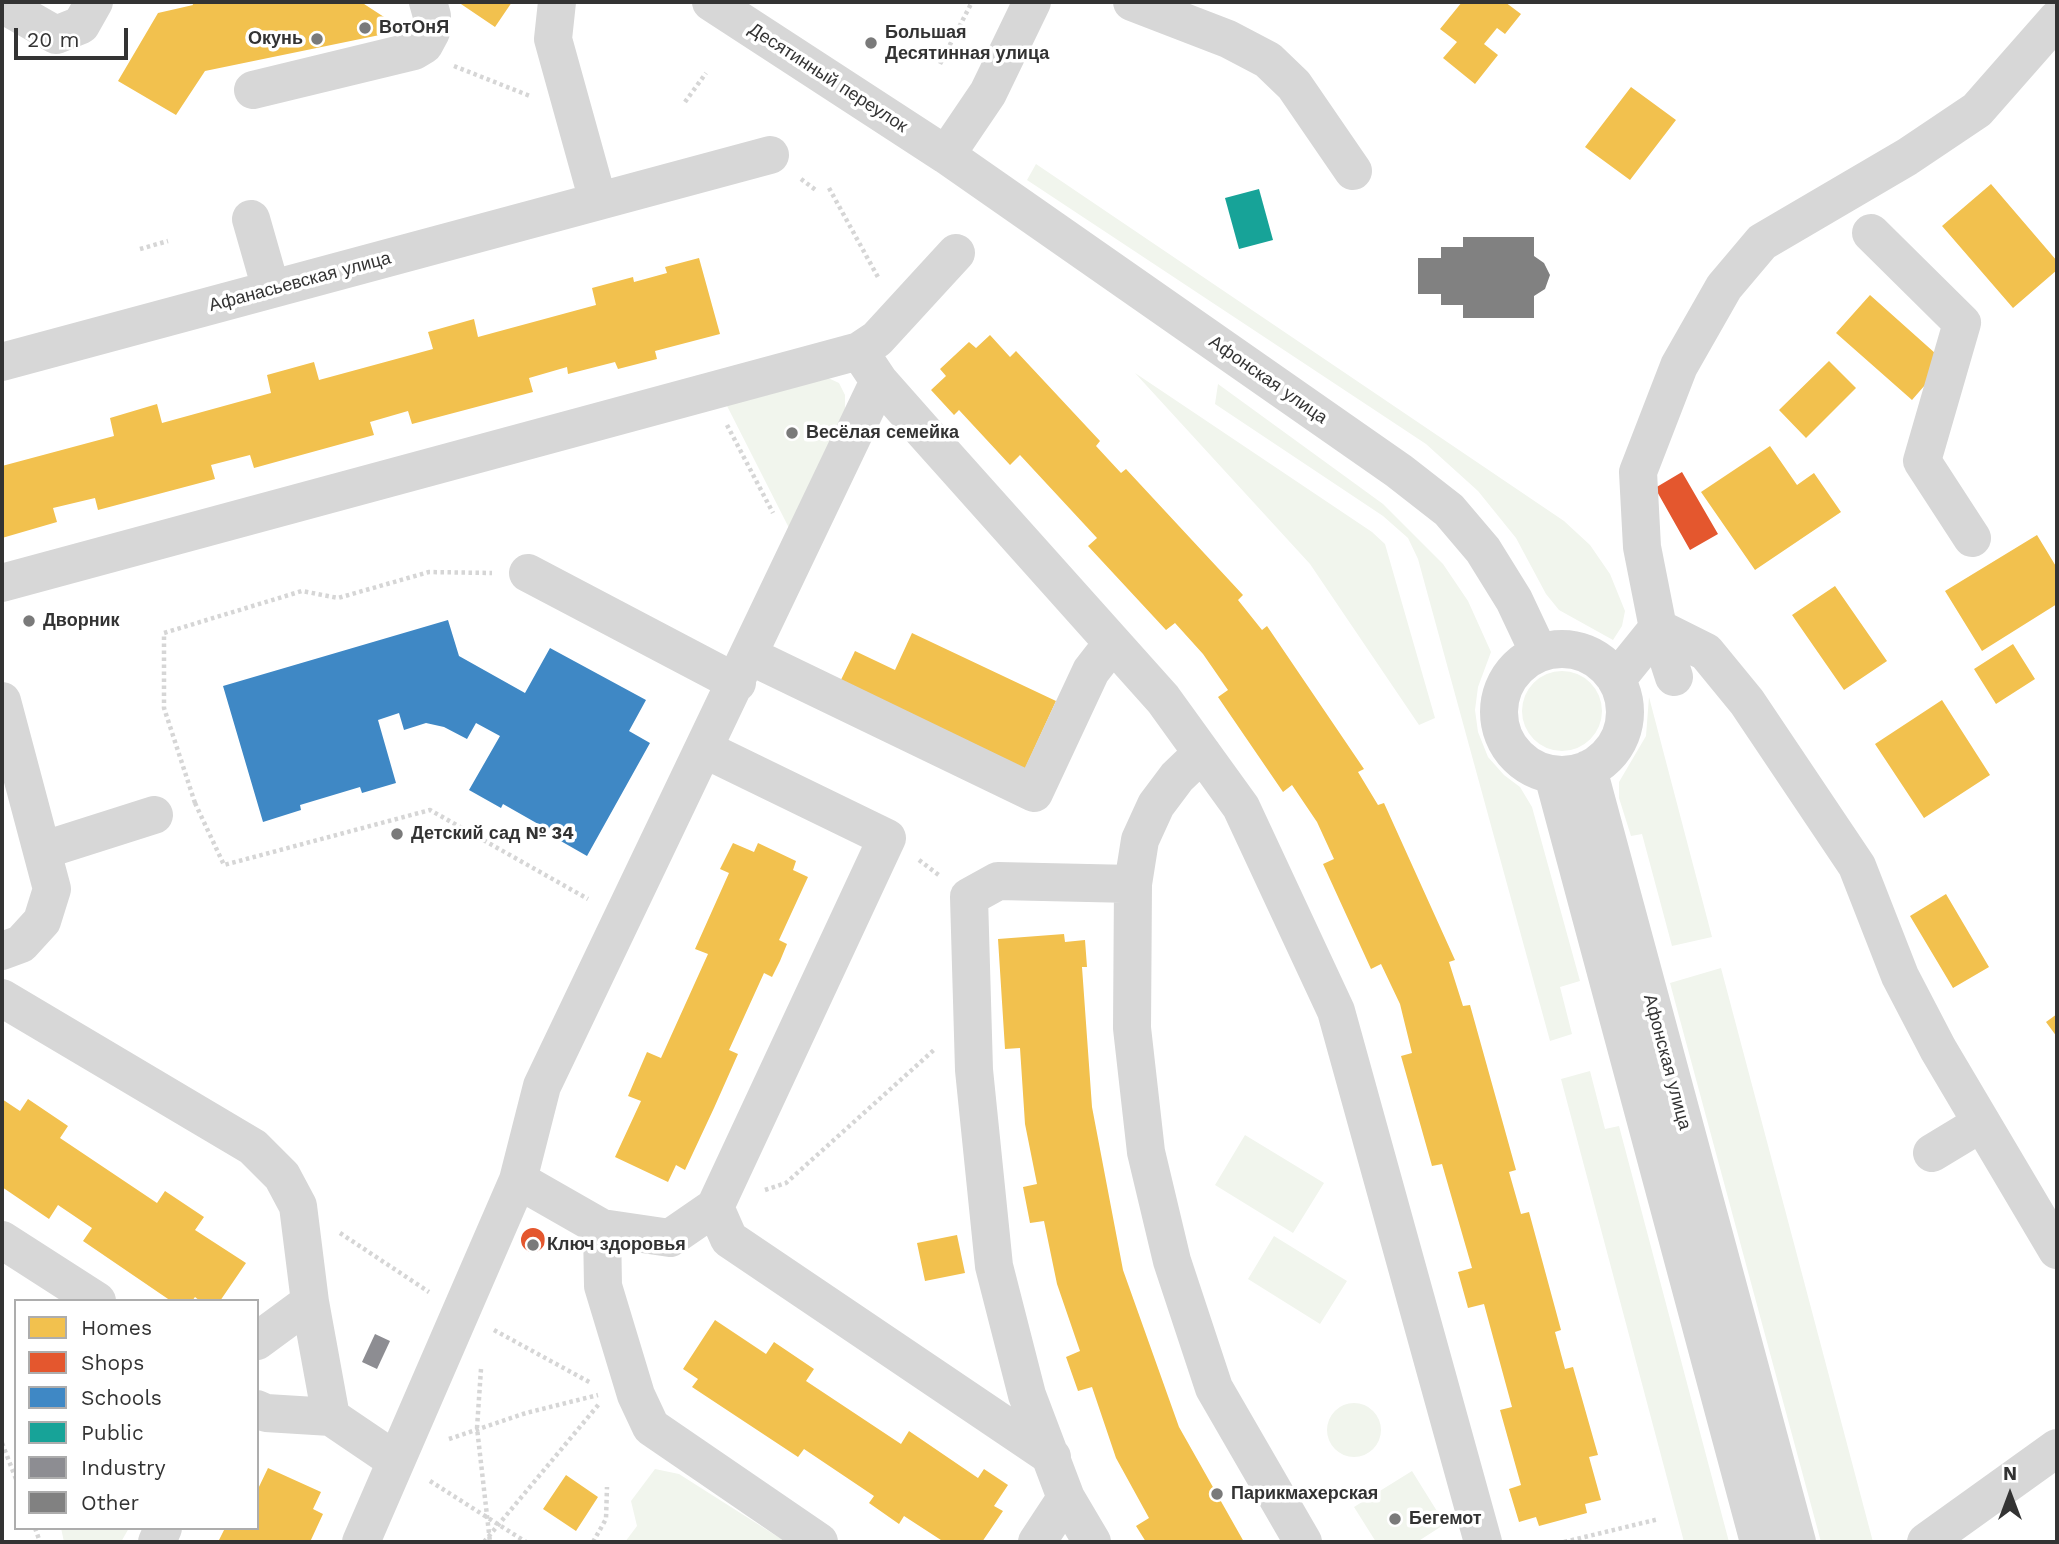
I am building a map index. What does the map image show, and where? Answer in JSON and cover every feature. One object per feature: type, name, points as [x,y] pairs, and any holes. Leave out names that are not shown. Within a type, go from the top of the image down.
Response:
[{"type":"street","points":[[2,4],[56,36],[81,25],[94,2]]},
{"type":"street","points":[[253,90],[414,51],[424,45],[430,32],[432,16],[428,2]]},
{"type":"street","points":[[557,2],[554,39],[598,201]]},
{"type":"street","name":"Десятинный переулок","points":[[711,2],[946,155]]},
{"type":"street","points":[[946,155],[988,93],[1032,2]]},
{"type":"street","points":[[1132,2],[1228,39],[1268,60],[1294,85],[1353,171]]},
{"type":"street","points":[[1674,677],[1658,628],[1642,547],[1638,472],[1679,366],[1724,287],[1762,242],[1907,157],[1977,110],[2057,19]]},
{"type":"street","name":"Афанасьевская улица","points":[[2,362],[770,155]]},
{"type":"street","name":"Афонская улица","points":[[946,155],[1399,471],[1448,510],[1483,550],[1514,600],[1539,653]]},
{"type":"street","points":[[251,219],[271,289]]},
{"type":"street","points":[[1871,233],[1962,323],[1922,461],[1972,538]]},
{"type":"street","points":[[361,1542],[518,1180],[542,1086],[612,912],[704,749],[796,558],[877,339],[956,253]]},
{"type":"street","points":[[2,583],[710,392],[869,366]]},
{"type":"street","points":[[869,366],[1163,699],[1241,807],[1336,1011],[1483,1542]]},
{"type":"street","points":[[528,573],[1034,793],[1091,671],[1112,644]]},
{"type":"street","points":[[1616,680],[1658,628]]},
{"type":"street","points":[[1658,628],[1706,652],[1747,702],[1857,866],[1900,976],[1980,1124],[2057,1250]]},
{"type":"street","points":[[1560,649],[1582,652],[1602,663],[1616,680],[1623,700],[1621,731],[1605,757],[1570,772],[1533,768],[1517,756],[1505,739],[1499,719],[1500,699],[1507,679],[1521,663],[1539,653],[1560,649]]},
{"type":"street","points":[[2,701],[44,850],[52,889],[42,921],[22,944],[2,951]]},
{"type":"street","points":[[518,1180],[602,1228],[670,1238],[715,1207],[887,838],[704,749]]},
{"type":"street","points":[[1202,753],[1177,777],[1156,805],[1140,840],[1133,884],[1132,1028],[1146,1152],[1172,1261],[1214,1388],[1303,1542]]},
{"type":"street","name":"Афонская улица","points":[[1570,772],[1759,1542]]},
{"type":"street","name":"Афонская улица","points":[[1570,772],[1797,1542]]},
{"type":"street","points":[[44,850],[154,815]]},
{"type":"street","points":[[1092,1542],[1066,1498],[1027,1395],[994,1266],[974,1070],[969,897],[998,881],[1133,884]]},
{"type":"street","points":[[2,998],[253,1147],[282,1176],[298,1206],[310,1302],[331,1416]]},
{"type":"street","points":[[1932,1153],[1980,1124]]},
{"type":"street","points":[[715,1207],[729,1239],[1052,1457]]},
{"type":"street","points":[[602,1228],[603,1286],[636,1395],[652,1427],[819,1542]]},
{"type":"street","points":[[2,1240],[94,1299]]},
{"type":"street","points":[[259,1340],[310,1302]]},
{"type":"street","points":[[259,1410],[266,1413],[331,1416],[396,1461]]},
{"type":"street","points":[[1926,1542],[2057,1448]]},
{"type":"street","points":[[1037,1542],[1066,1498]]},
{"type":"path","points":[[940,64],[972,2]]},
{"type":"path","points":[[414,51],[538,99],[579,131]]},
{"type":"path","points":[[685,102],[706,73]]},
{"type":"path","points":[[829,188],[880,285]]},
{"type":"path","points":[[140,249],[168,241]]},
{"type":"path","points":[[710,392],[796,558]]},
{"type":"path","points":[[528,573],[429,572],[338,598],[302,591],[164,633],[164,708],[195,803],[224,865],[430,810],[612,912]]},
{"type":"path","points":[[154,815],[195,803]]},
{"type":"path","points":[[887,838],[969,897]]},
{"type":"path","points":[[715,1207],[786,1183],[972,1016]]},
{"type":"path","points":[[481,1363],[477,1428],[490,1540]]},
{"type":"path","points":[[396,1461],[477,1428],[608,1392],[500,1524],[490,1540],[484,1542]]},
{"type":"path","points":[[2,1443],[14,1474]]},
{"type":"path","points":[[396,1461],[487,1515],[526,1542]]},
{"type":"path","points":[[593,1542],[606,1519],[607,1487]]},
{"type":"path","points":[[1564,1542],[1659,1519]]},
{"type":"shaded area","points":[[1036,164],[1564,521],[1590,545],[1610,574],[1625,611],[1622,626],[1613,640],[1559,610],[1546,594],[1516,538],[1478,491],[1426,444],[1027,180]]},
{"type":"shaded area","points":[[1135,373],[1372,532],[1385,544],[1435,718],[1419,725],[1310,564]]},
{"type":"shaded area","points":[[826,377],[839,383],[845,395],[845,413],[789,528],[724,400]]},
{"type":"shaded area","points":[[1218,384],[1383,504],[1443,564],[1468,601],[1491,652],[1478,687],[1475,710],[1478,732],[1488,757],[1504,775],[1520,787],[1532,807],[1580,981],[1560,987],[1572,1034],[1550,1041],[1418,559],[1408,538],[1383,516],[1215,404]]},
{"type":"shaded area","points":[[1562,671],[1577,674],[1590,683],[1599,696],[1602,711],[1599,726],[1590,739],[1577,748],[1562,751],[1547,748],[1534,739],[1525,726],[1522,711],[1525,696],[1534,683],[1547,674]]},
{"type":"shaded area","points":[[1649,697],[1712,937],[1672,946],[1642,834],[1631,836],[1619,798],[1619,782],[1646,736]]},
{"type":"shaded area","points":[[1721,968],[1873,1542],[1821,1542],[1670,983]]},
{"type":"shaded area","points":[[1590,1071],[1605,1129],[1619,1126],[1729,1542],[1684,1542],[1561,1079]]},
{"type":"shaded area","points":[[1245,1135],[1324,1183],[1293,1233],[1215,1185]]},
{"type":"shaded area","points":[[1274,1236],[1347,1281],[1320,1324],[1248,1279]]},
{"type":"shaded area","points":[[1354,1403],[1373,1411],[1381,1430],[1373,1449],[1354,1457],[1335,1449],[1327,1430],[1335,1411]]},
{"type":"shaded area","points":[[655,1469],[679,1474],[786,1542],[625,1542],[637,1526],[631,1501]]},
{"type":"shaded area","points":[[1412,1471],[1445,1524],[1417,1542],[1376,1542],[1354,1507]]},
{"type":"shaded area","points":[[61,1530],[128,1530],[121,1542],[64,1542]]},
{"type":"building: Homes","points":[[192,2],[361,2],[404,30],[205,71],[176,115],[118,81],[158,13],[193,5]]},
{"type":"building: Homes","points":[[458,2],[512,2],[495,27]]},
{"type":"building: Homes","points":[[1462,2],[1505,2],[1521,14],[1505,34],[1497,28],[1484,44],[1498,55],[1475,84],[1443,58],[1457,42],[1440,29]]},
{"type":"building: Homes","points":[[1631,87],[1676,120],[1630,180],[1585,147]]},
{"type":"building: Homes","points":[[1991,184],[2057,261],[2057,270],[2013,308],[1942,226]]},
{"type":"building: Homes","points":[[699,258],[720,334],[655,351],[657,359],[618,369],[615,362],[568,374],[567,367],[529,378],[533,392],[412,424],[408,411],[370,422],[374,435],[254,468],[250,455],[211,465],[215,479],[98,510],[95,498],[53,508],[57,522],[2,538],[2,466],[114,436],[110,418],[157,404],[162,423],[271,393],[267,375],[314,362],[319,380],[433,349],[428,332],[474,319],[478,337],[596,305],[592,288],[633,277],[634,282],[667,273],[665,267]]},
{"type":"building: Homes","points":[[1870,295],[1945,362],[1912,400],[1836,333]]},
{"type":"building: Homes","points":[[990,335],[1010,357],[1016,351],[1100,441],[1096,446],[1121,473],[1126,469],[1243,595],[1238,600],[1262,630],[1267,626],[1364,769],[1358,772],[1378,805],[1384,803],[1455,960],[1449,962],[1463,1006],[1470,1005],[1516,1170],[1509,1172],[1521,1214],[1529,1212],[1561,1330],[1555,1332],[1565,1369],[1573,1367],[1598,1455],[1589,1457],[1601,1500],[1585,1504],[1587,1513],[1539,1526],[1536,1517],[1519,1522],[1509,1489],[1521,1485],[1500,1410],[1512,1407],[1484,1304],[1468,1308],[1458,1272],[1472,1268],[1442,1164],[1432,1166],[1401,1056],[1412,1053],[1400,1004],[1381,964],[1371,969],[1323,864],[1334,859],[1317,822],[1292,785],[1283,792],[1218,697],[1228,690],[1203,654],[1175,623],[1166,630],[1088,546],[1097,538],[1020,455],[1010,465],[959,410],[954,415],[931,390],[946,376],[940,369],[969,342],[976,348]]},
{"type":"building: Homes","points":[[1829,361],[1856,388],[1806,438],[1779,410]]},
{"type":"building: Homes","points":[[1770,446],[1797,485],[1814,473],[1841,512],[1755,570],[1701,492]]},
{"type":"building: Homes","points":[[2037,535],[2057,568],[2057,604],[1982,651],[1945,591]]},
{"type":"building: Homes","points":[[1835,586],[1887,661],[1844,690],[1792,615]]},
{"type":"building: Homes","points":[[912,633],[1056,701],[1022,775],[837,688],[855,651],[895,670]]},
{"type":"building: Homes","points":[[2013,644],[2035,679],[1996,704],[1974,669]]},
{"type":"building: Homes","points":[[1942,700],[1990,775],[1924,818],[1875,744]]},
{"type":"building: Homes","points":[[733,843],[754,852],[758,843],[796,861],[793,870],[808,877],[779,940],[787,944],[780,961],[772,977],[764,973],[729,1050],[738,1054],[714,1108],[685,1170],[676,1165],[668,1182],[615,1157],[641,1101],[628,1096],[647,1052],[661,1058],[708,954],[695,949],[729,873],[720,869]]},
{"type":"building: Homes","points":[[1946,894],[1989,967],[1953,988],[1910,916]]},
{"type":"building: Homes","points":[[1064,934],[1065,942],[1085,940],[1087,967],[1082,967],[1092,1107],[1123,1270],[1179,1427],[1244,1542],[1146,1542],[1136,1526],[1149,1518],[1116,1458],[1092,1387],[1078,1391],[1066,1357],[1080,1351],[1057,1284],[1044,1221],[1030,1223],[1023,1187],[1037,1184],[1025,1124],[1020,1048],[1005,1049],[998,939]]},
{"type":"building: Homes","points":[[2057,1014],[2057,1037],[2046,1022]]},
{"type":"building: Homes","points":[[2,1099],[20,1111],[28,1099],[68,1126],[60,1138],[157,1203],[165,1191],[204,1217],[195,1230],[246,1263],[221,1299],[168,1299],[83,1241],[92,1228],[58,1205],[49,1219],[2,1187]]},
{"type":"building: Homes","points":[[957,1235],[965,1273],[925,1281],[917,1243]]},
{"type":"building: Homes","points":[[715,1320],[766,1354],[774,1342],[814,1369],[806,1381],[901,1444],[909,1431],[978,1478],[984,1469],[1008,1485],[994,1506],[1003,1511],[982,1542],[944,1542],[904,1516],[899,1524],[869,1503],[874,1496],[804,1449],[798,1457],[692,1387],[698,1379],[683,1369]]},
{"type":"building: Homes","points":[[268,1468],[321,1492],[313,1509],[323,1514],[310,1542],[218,1542],[224,1530],[259,1530],[259,1487]]},
{"type":"building: Homes","points":[[566,1475],[598,1497],[576,1531],[543,1509]]},
{"type":"building: Shops","points":[[1682,472],[1718,534],[1690,550],[1655,488]]},
{"type":"building: Shops","name":"Ключ здоровья","points":[[533,1228],[541,1232],[545,1240],[541,1248],[533,1252],[525,1248],[521,1240],[525,1232]]},
{"type":"building: Schools","points":[[448,620],[459,656],[525,693],[550,648],[646,700],[629,731],[650,743],[587,856],[552,836],[554,833],[503,804],[501,808],[469,790],[500,736],[476,723],[467,739],[444,727],[426,723],[404,730],[399,713],[378,720],[396,783],[362,793],[360,787],[300,805],[301,810],[263,822],[223,686]]},
{"type":"building: Public","points":[[1259,189],[1273,240],[1239,249],[1225,198]]},
{"type":"building: Industry","points":[[375,1334],[390,1341],[377,1369],[362,1362]]},
{"type":"building: Other","points":[[1463,237],[1534,237],[1534,256],[1544,263],[1550,275],[1545,289],[1534,296],[1534,318],[1463,318],[1463,305],[1441,305],[1441,294],[1418,294],[1418,258],[1441,258],[1441,247],[1463,247]]},
{"type":"place","name":"ВотОнЯ","points":[[365,28]]},
{"type":"place","name":"Окунь","points":[[317,39]]},
{"type":"place","name":"Большая Десятинная улица","points":[[871,43]]},
{"type":"place","name":"Весёлая семейка","points":[[792,433]]},
{"type":"place","name":"Дворник","points":[[29,621]]},
{"type":"place","name":"Детский сад № 34","points":[[397,834]]},
{"type":"place","name":"Ключ здоровья","points":[[533,1245]]},
{"type":"place","name":"Парикмахерская","points":[[1217,1494]]},
{"type":"place","name":"Бегемот","points":[[1395,1519]]}]
